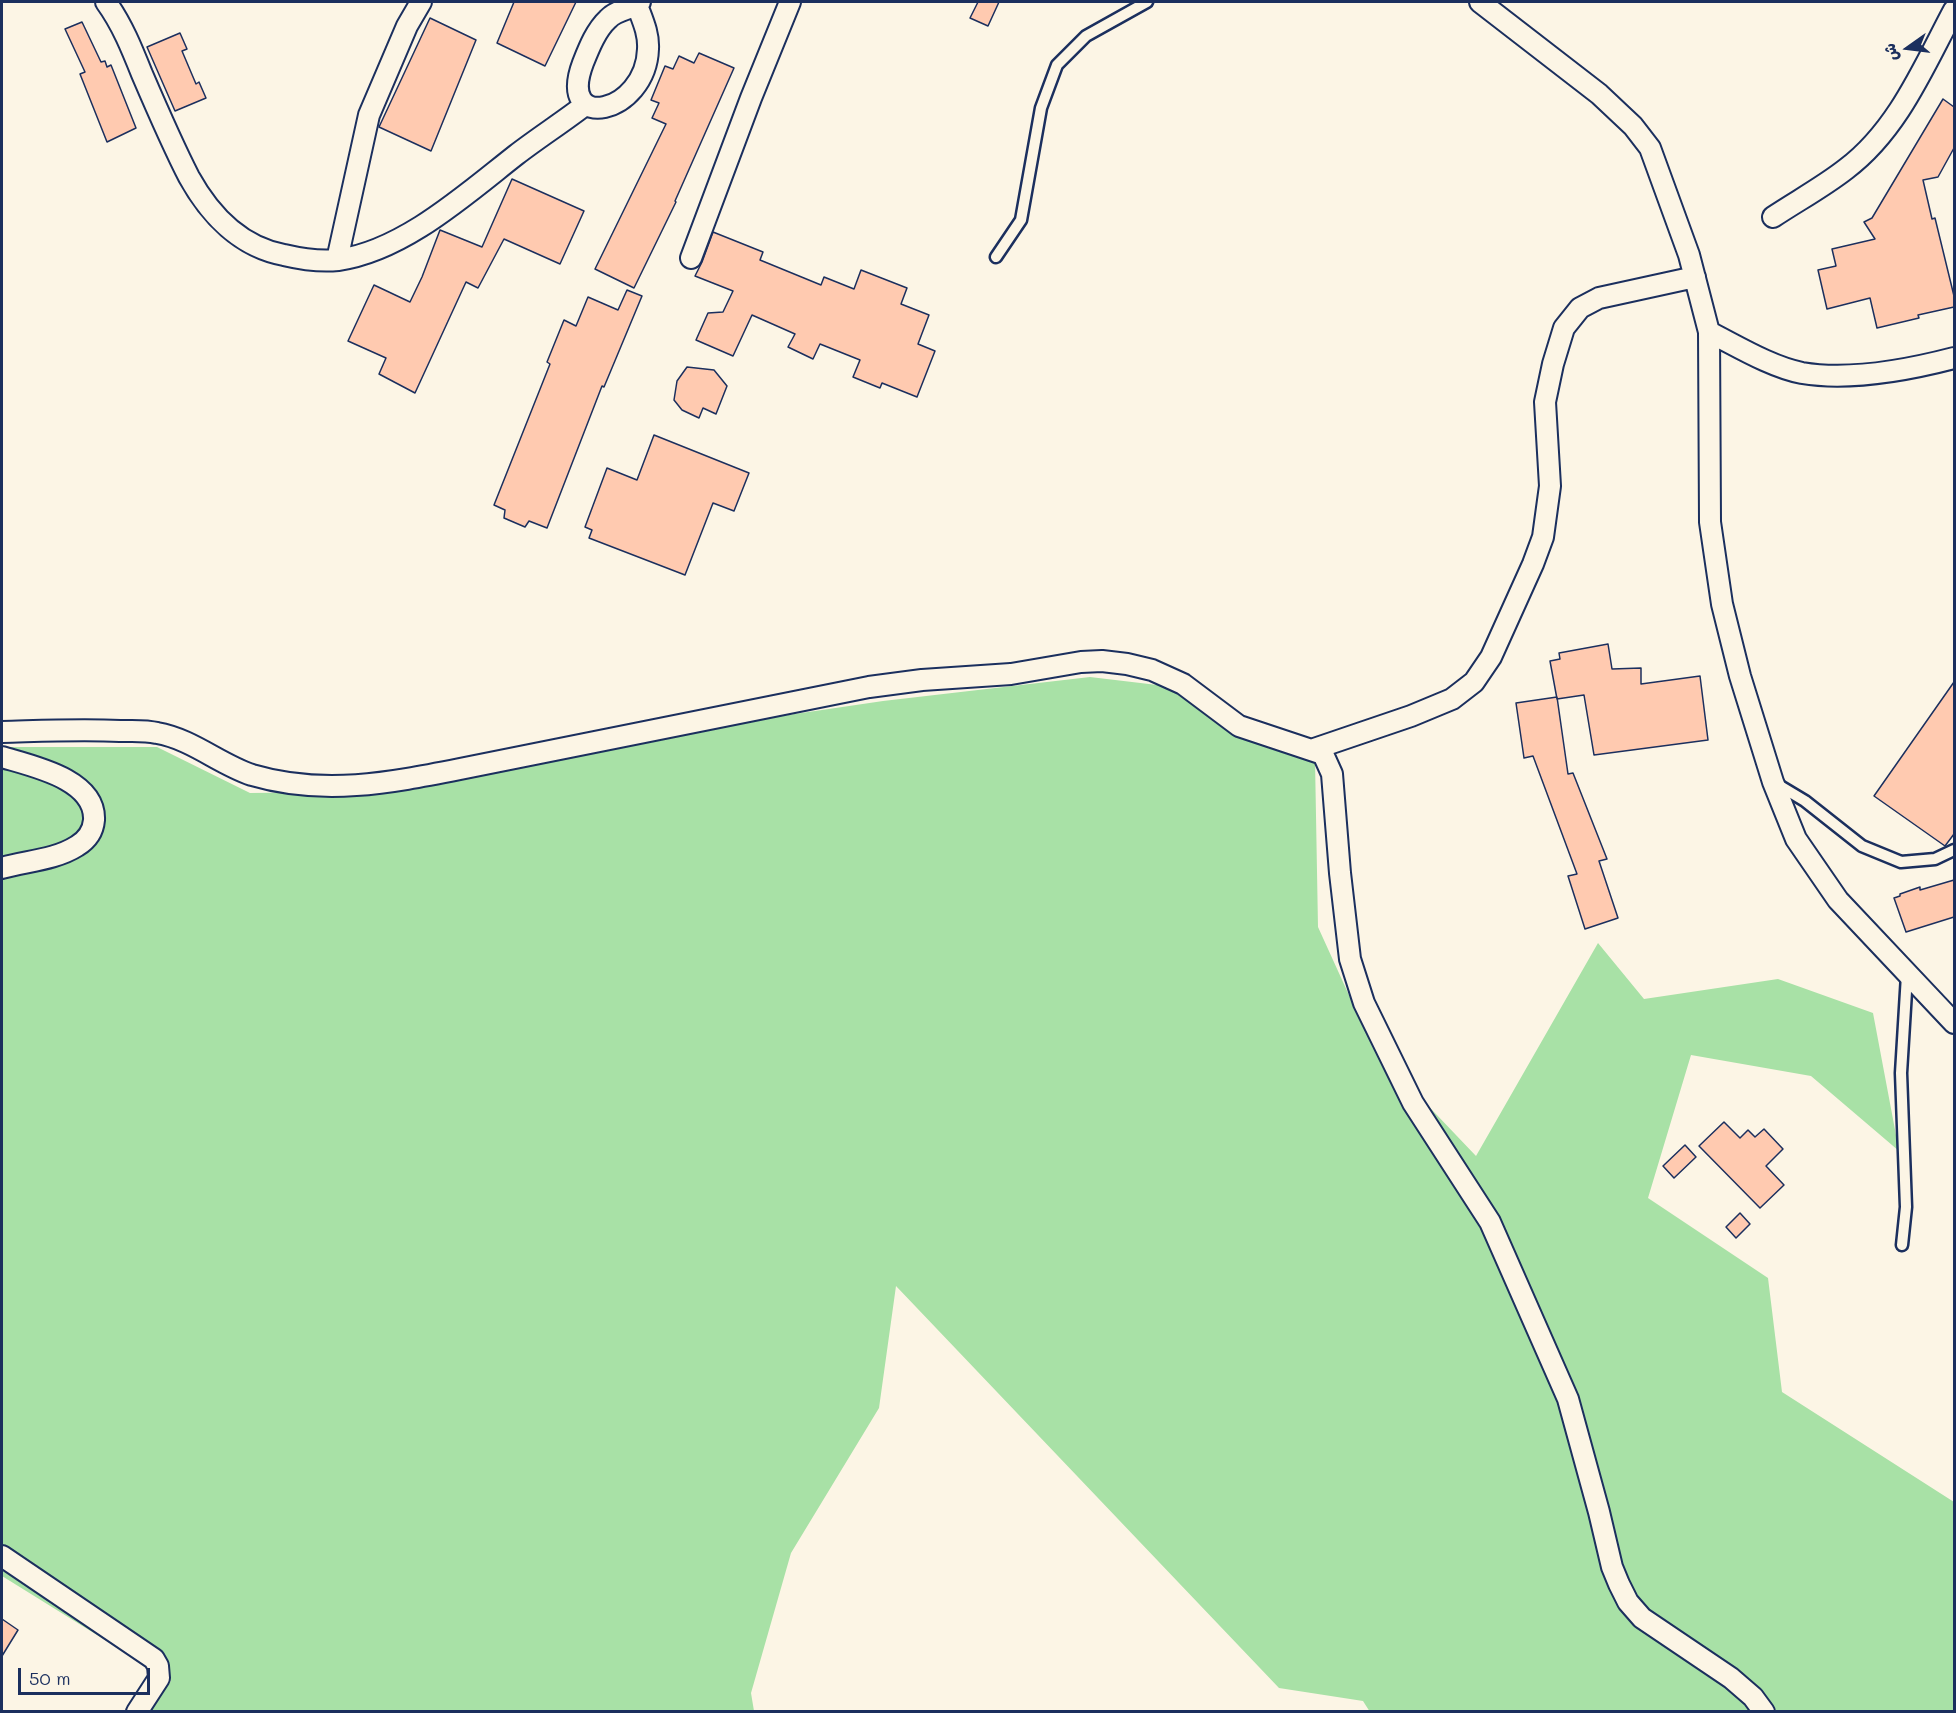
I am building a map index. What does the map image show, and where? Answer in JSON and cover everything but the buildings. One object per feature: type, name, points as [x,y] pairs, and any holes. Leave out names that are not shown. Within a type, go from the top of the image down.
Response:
[{"type":"street","points":[[106,2],[128,41],[190,178],[205,203],[225,225],[252,246],[275,254],[308,260],[337,260],[363,254],[399,239],[433,217],[585,105]]},
{"type":"street","points":[[337,260],[369,115],[407,26],[421,2]]},
{"type":"street","points":[[691,258],[790,2]]},
{"type":"street","points":[[1480,2],[1599,94],[1634,126],[1650,148],[1695,277],[1709,332],[1710,522],[1725,615],[1740,676],[1773,782],[1797,839],[1838,900],[1954,1023]]},
{"type":"street","points":[[638,3],[647,32],[648,49],[646,63],[633,91],[624,99],[607,107],[585,105],[580,99],[579,82],[590,47],[607,19],[638,3]]},
{"type":"street","points":[[1773,217],[1847,169],[1881,136],[1903,105],[1954,10]]},
{"type":"street","points":[[1314,749],[1411,716],[1452,699],[1474,682],[1491,657],[1543,537],[1550,486],[1545,402],[1564,328],[1580,308],[1599,298],[1695,277]]},
{"type":"street","points":[[1709,332],[1761,358],[1802,372],[1851,375],[1924,366],[1954,358]]},
{"type":"street","points":[[2,732],[69,729],[156,732],[194,746],[234,768],[253,775],[323,787],[349,787],[399,781],[868,687],[922,680],[1011,674],[1081,662],[1102,661],[1127,664],[1160,673],[1183,684],[1239,726],[1314,749],[1323,754],[1332,774],[1350,959],[1364,1003],[1413,1103],[1490,1222],[1568,1400],[1612,1567],[1619,1584],[1628,1602],[1642,1618],[1731,1678],[1753,1697],[1764,1712]]},
{"type":"street","points":[[2,757],[41,769],[73,784],[86,795],[91,804],[94,820],[90,834],[71,849],[54,856],[2,868]]},
{"type":"street","points":[[2,1556],[154,1659],[158,1666],[159,1678],[137,1712]]},
{"type":"lane","points":[[996,257],[1021,220],[1041,108],[1057,65],[1086,36],[1147,2]]},
{"type":"lane","points":[[1773,782],[1805,801],[1862,846],[1901,862],[1935,859],[1954,850]]},
{"type":"lane","points":[[1902,1245],[1906,1207],[1901,1073],[1907,975]]},
{"type":"green space","points":[[1090,677],[1174,687],[1315,760],[1318,927],[1373,1048],[1476,1156],[1598,943],[1644,999],[1778,979],[1873,1013],[1899,1151],[1811,1076],[1691,1055],[1648,1198],[1768,1278],[1782,1392],[1954,1502],[1954,1711],[1370,1712],[1363,1701],[1279,1688],[896,1286],[879,1408],[791,1553],[751,1693],[754,1711],[145,1711],[171,1681],[2,1576],[2,747],[157,747],[250,793],[345,792],[659,734],[883,701]]}]
